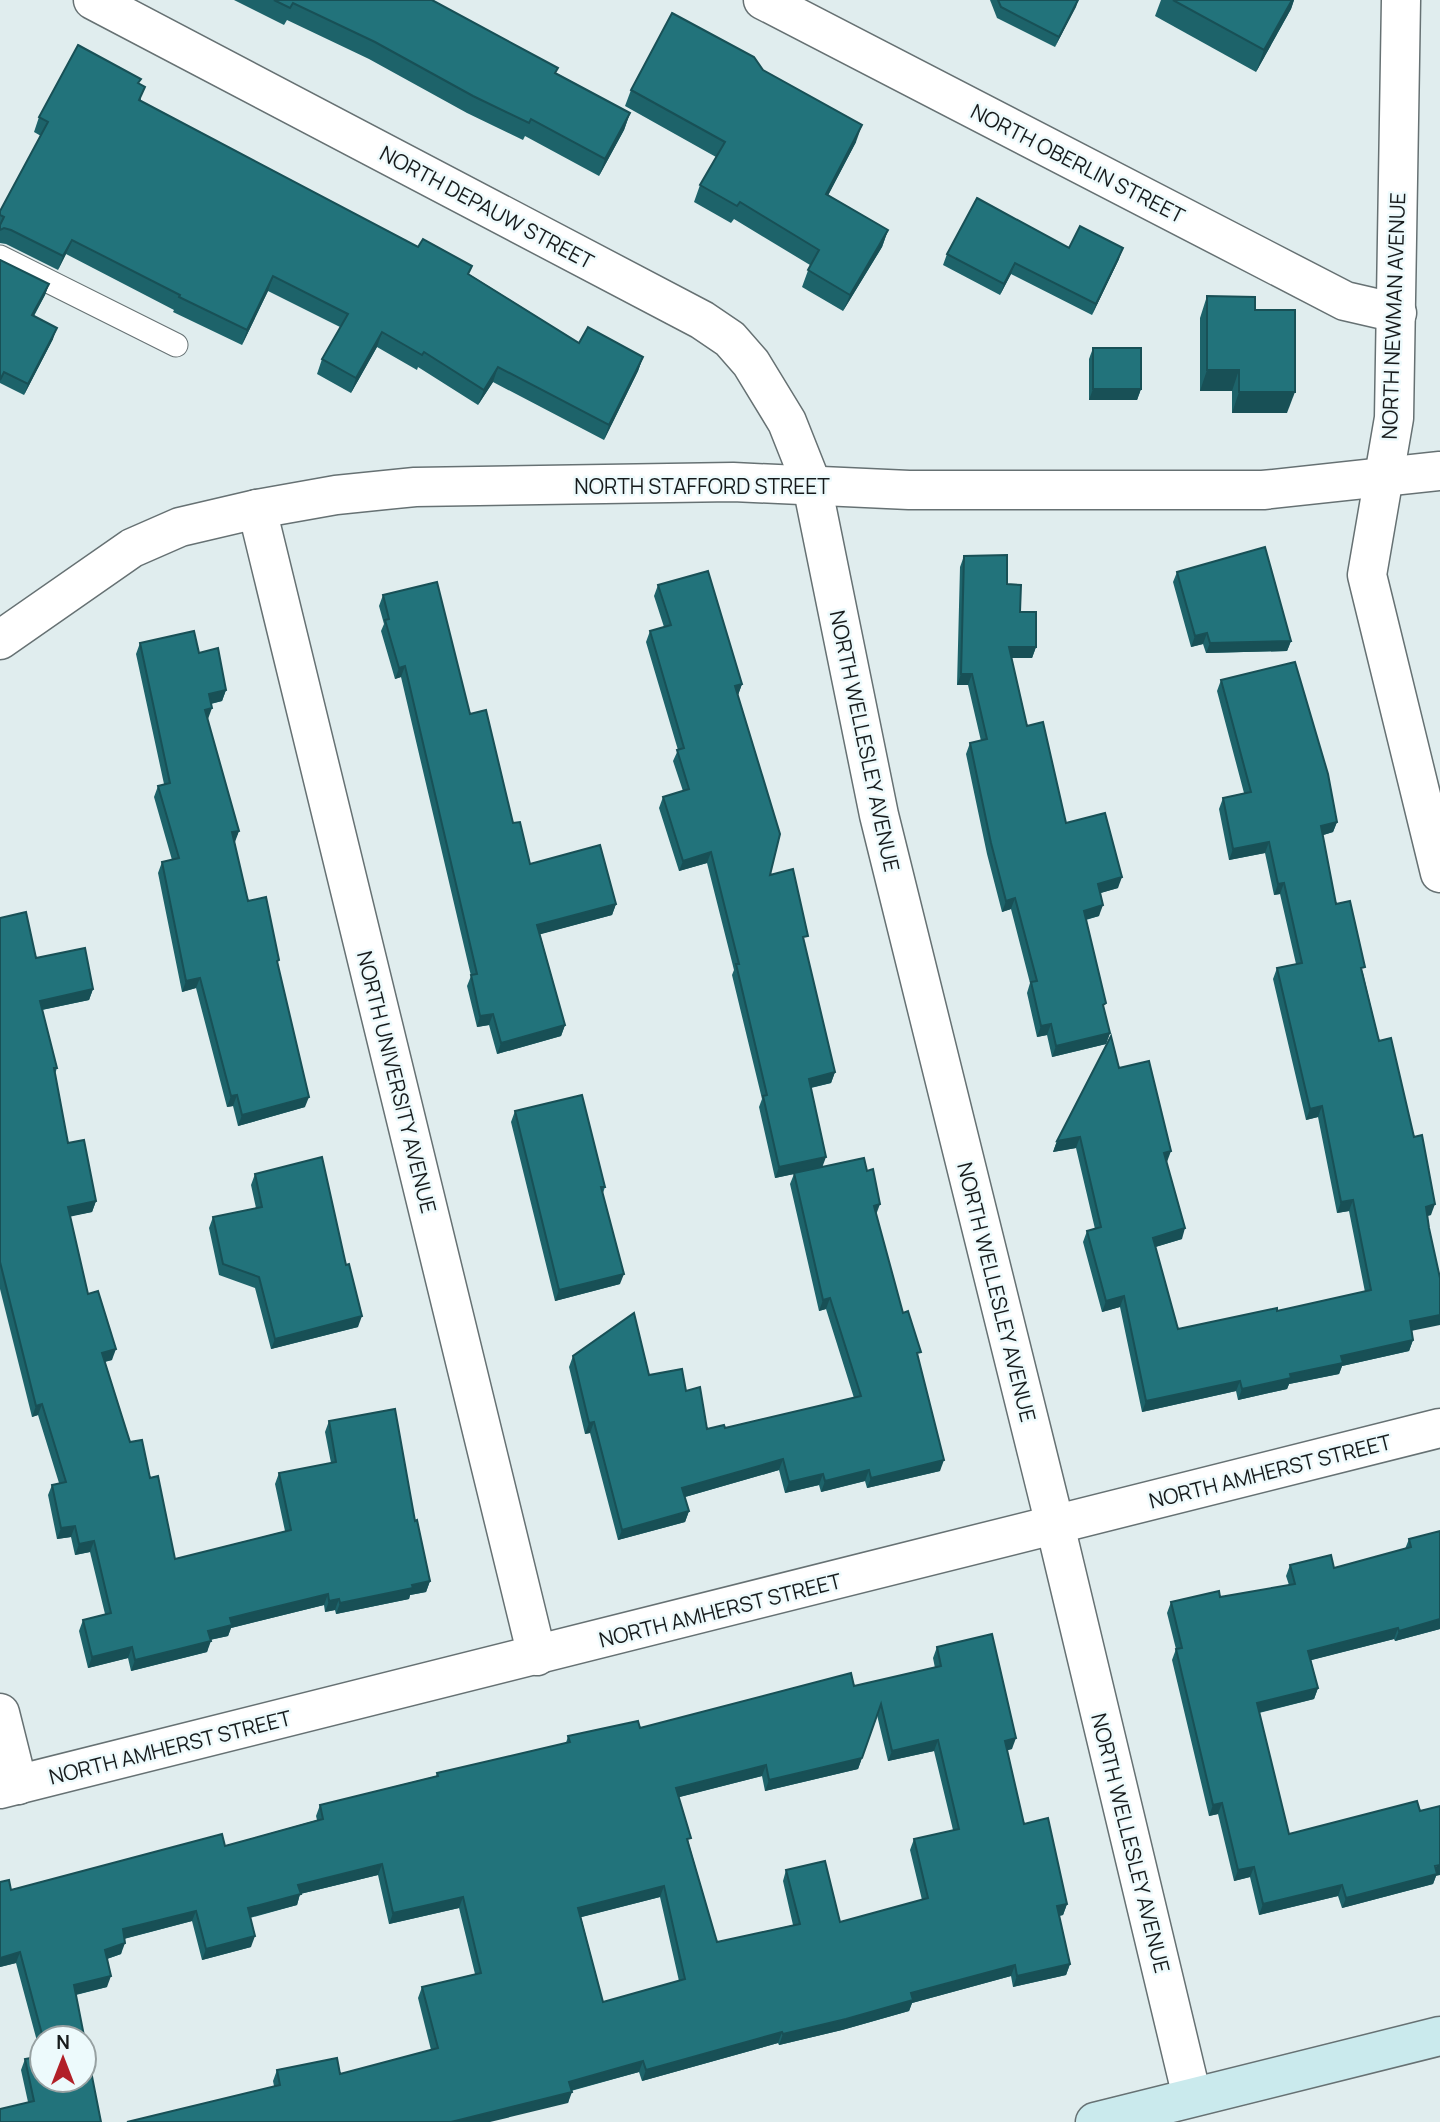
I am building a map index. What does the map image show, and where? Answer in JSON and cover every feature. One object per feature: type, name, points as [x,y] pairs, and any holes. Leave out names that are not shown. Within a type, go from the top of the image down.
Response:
[{"type":"main road","points":[[1095,2122],[1440,2036]]},
{"type":"street","name":"NORTH DEPAUW STREET","points":[[93,0],[721,332],[751,363],[787,422],[812,485]]},
{"type":"street","name":"NORTH OBERLIN STREET","points":[[763,0],[1345,301],[1397,313]]},
{"type":"street","name":"NORTH NEWMAN AVENUE","points":[[1401,0],[1394,418],[1367,575],[1440,873]]},
{"type":"street","name":"NORTH STAFFORD STREET","points":[[0,640],[132,548],[180,527],[257,509],[336,495],[415,487],[733,482],[909,490],[1263,490],[1440,471]]},
{"type":"street","name":"NORTH WELLESLEY AVENUE","points":[[812,485],[879,815],[1055,1525],[1192,2097]]},
{"type":"street","name":"NORTH UNIVERSITY AVENUE","points":[[257,509],[537,1656]]},
{"type":"street","name":"NORTH AMHERST STREET","points":[[9,1787],[1440,1428]]},
{"type":"street","points":[[0,1713],[9,1787]]},
{"type":"lane","points":[[0,257],[176,345]]},
{"type":"building","points":[[274,0],[432,0],[558,68],[555,73],[630,113],[605,159],[531,119],[529,123],[473,96],[375,42],[293,3],[290,8]]},
{"type":"building","points":[[998,0],[1078,0],[1059,37],[1001,7]]},
{"type":"building","points":[[1173,0],[1292,0],[1264,50]]},
{"type":"building","points":[[672,13],[754,57],[763,70],[862,125],[826,194],[888,230],[850,295],[808,270],[819,250],[740,202],[737,206],[700,185],[725,142],[631,90]]},
{"type":"building","points":[[78,45],[141,79],[138,83],[145,87],[139,100],[418,247],[423,239],[472,266],[468,274],[579,343],[588,327],[643,357],[609,425],[498,367],[484,390],[424,352],[422,355],[382,332],[356,378],[322,359],[348,314],[273,276],[247,330],[72,240],[63,256],[11,230],[0,230],[4,217],[0,215],[0,211],[48,122],[39,117]]},
{"type":"building","points":[[977,198],[1069,248],[1080,226],[1123,248],[1096,304],[1015,263],[1004,284],[947,254]]},
{"type":"building","points":[[0,260],[49,284],[32,315],[57,328],[28,384],[4,372],[0,380]]},
{"type":"building","points":[[1207,296],[1255,297],[1255,310],[1295,310],[1295,392],[1239,392],[1239,370],[1207,370]]},
{"type":"building","points":[[1093,348],[1141,348],[1141,389],[1093,389]]},
{"type":"building","points":[[1265,547],[1291,641],[1210,643],[1207,633],[1195,636],[1177,572]]},
{"type":"building","points":[[1007,555],[1007,584],[1021,585],[1020,612],[1036,612],[1036,647],[1009,647],[1027,726],[1043,722],[1066,823],[1105,813],[1122,877],[1098,884],[1103,905],[1084,911],[1106,1003],[1103,1005],[1110,1033],[1056,1046],[1051,1024],[1041,1026],[1031,982],[1037,981],[1015,898],[1006,901],[991,843],[970,743],[987,739],[972,674],[961,674],[964,556]]},
{"type":"building","points":[[708,571],[742,684],[735,686],[780,834],[770,875],[793,869],[808,936],[803,937],[835,1072],[809,1079],[826,1157],[779,1167],[763,1096],[767,1095],[736,964],[739,964],[711,852],[683,861],[663,797],[689,789],[677,750],[684,748],[650,631],[671,625],[658,585]]},
{"type":"building","points":[[437,582],[470,714],[486,710],[513,823],[520,822],[530,864],[600,845],[616,904],[537,925],[565,1025],[501,1043],[493,1014],[480,1016],[471,975],[477,974],[405,666],[399,668],[385,620],[389,619],[383,595]]},
{"type":"building","points":[[194,631],[199,653],[218,648],[226,690],[209,694],[212,708],[205,710],[239,831],[232,832],[248,901],[266,897],[279,960],[277,961],[309,1097],[242,1115],[237,1095],[231,1096],[200,978],[186,981],[162,862],[179,858],[158,786],[170,783],[140,643]]},
{"type":"building","points":[[1295,662],[1328,774],[1337,822],[1321,826],[1336,904],[1350,901],[1365,967],[1361,968],[1379,1041],[1391,1038],[1414,1137],[1422,1135],[1435,1204],[1426,1207],[1440,1278],[1440,1315],[1410,1321],[1413,1340],[1341,1356],[1343,1363],[1290,1374],[1291,1378],[1242,1389],[1240,1381],[1146,1401],[1124,1296],[1106,1301],[1087,1231],[1101,1227],[1080,1137],[1057,1141],[1111,1036],[1119,1068],[1149,1061],[1171,1151],[1164,1153],[1185,1228],[1153,1238],[1178,1329],[1371,1290],[1353,1200],[1341,1202],[1322,1106],[1310,1109],[1277,968],[1302,963],[1284,883],[1278,884],[1269,842],[1233,849],[1223,798],[1251,792],[1221,680]]},
{"type":"building","points":[[26,912],[36,958],[85,948],[93,989],[40,1001],[57,1068],[54,1068],[68,1143],[84,1140],[96,1201],[68,1207],[88,1294],[98,1291],[116,1349],[102,1353],[130,1442],[142,1440],[150,1478],[158,1476],[175,1559],[291,1530],[279,1473],[336,1462],[329,1421],[395,1409],[415,1521],[417,1520],[430,1581],[412,1585],[413,1588],[340,1603],[339,1599],[329,1601],[328,1594],[230,1618],[232,1625],[208,1631],[211,1641],[135,1660],[132,1647],[92,1657],[83,1620],[111,1613],[94,1541],[79,1544],[75,1526],[61,1528],[52,1485],[66,1482],[42,1404],[36,1406],[0,1262],[0,918]]},
{"type":"building","points":[[582,1095],[605,1187],[601,1187],[624,1274],[559,1290],[515,1111]]},
{"type":"building","points":[[322,1157],[346,1265],[349,1264],[362,1316],[275,1339],[259,1277],[223,1264],[213,1217],[262,1207],[255,1174]]},
{"type":"building","points":[[864,1158],[867,1171],[873,1169],[880,1204],[874,1206],[903,1313],[908,1311],[921,1352],[917,1353],[944,1460],[871,1478],[869,1470],[825,1481],[823,1474],[789,1482],[783,1459],[682,1488],[689,1511],[622,1530],[594,1422],[589,1423],[573,1356],[634,1313],[649,1375],[682,1369],[686,1391],[700,1387],[707,1429],[724,1425],[725,1428],[861,1396],[830,1298],[823,1300],[794,1173]]},
{"type":"building","points":[[1440,1531],[1440,1619],[1308,1651],[1318,1688],[1257,1703],[1289,1834],[1417,1801],[1420,1811],[1440,1806],[1440,1865],[1435,1866],[1437,1874],[1346,1898],[1342,1885],[1263,1904],[1254,1867],[1238,1870],[1222,1803],[1213,1805],[1176,1649],[1182,1648],[1171,1602],[1219,1591],[1220,1597],[1295,1584],[1290,1565],[1331,1555],[1334,1568],[1411,1547],[1409,1539]]},
{"type":"building","points":[[992,1634],[1016,1738],[1005,1741],[1024,1824],[1048,1818],[1067,1904],[1057,1906],[1070,1964],[1017,1976],[1015,1965],[911,1993],[913,2000],[846,2019],[783,2034],[782,2032],[646,2070],[643,2061],[569,2082],[572,2092],[451,2122],[127,2122],[280,2085],[277,2070],[337,2058],[340,2074],[438,2048],[422,1987],[481,1973],[463,1897],[393,1913],[382,1864],[298,1885],[301,1894],[248,1908],[255,1936],[206,1949],[196,1911],[123,1929],[125,1943],[105,1950],[111,1976],[74,1985],[82,2024],[39,2024],[20,1952],[0,1958],[0,1882],[9,1880],[11,1890],[222,1834],[225,1846],[323,1819],[320,1805],[438,1776],[437,1773],[570,1742],[568,1736],[638,1721],[640,1728],[851,1673],[854,1686],[941,1666],[937,1647]],"holes":[[[881,1704],[892,1751],[938,1740],[959,1829],[914,1839],[928,1898],[840,1922],[825,1861],[786,1870],[800,1924],[717,1942],[687,1839],[691,1838],[676,1788],[766,1765],[769,1780],[862,1758]],[[664,1886],[685,1979],[603,2002],[578,1908]]]},
{"type":"building","points":[[32,2094],[95,2094],[101,2122],[0,2122],[0,2109],[34,2101]]}]
